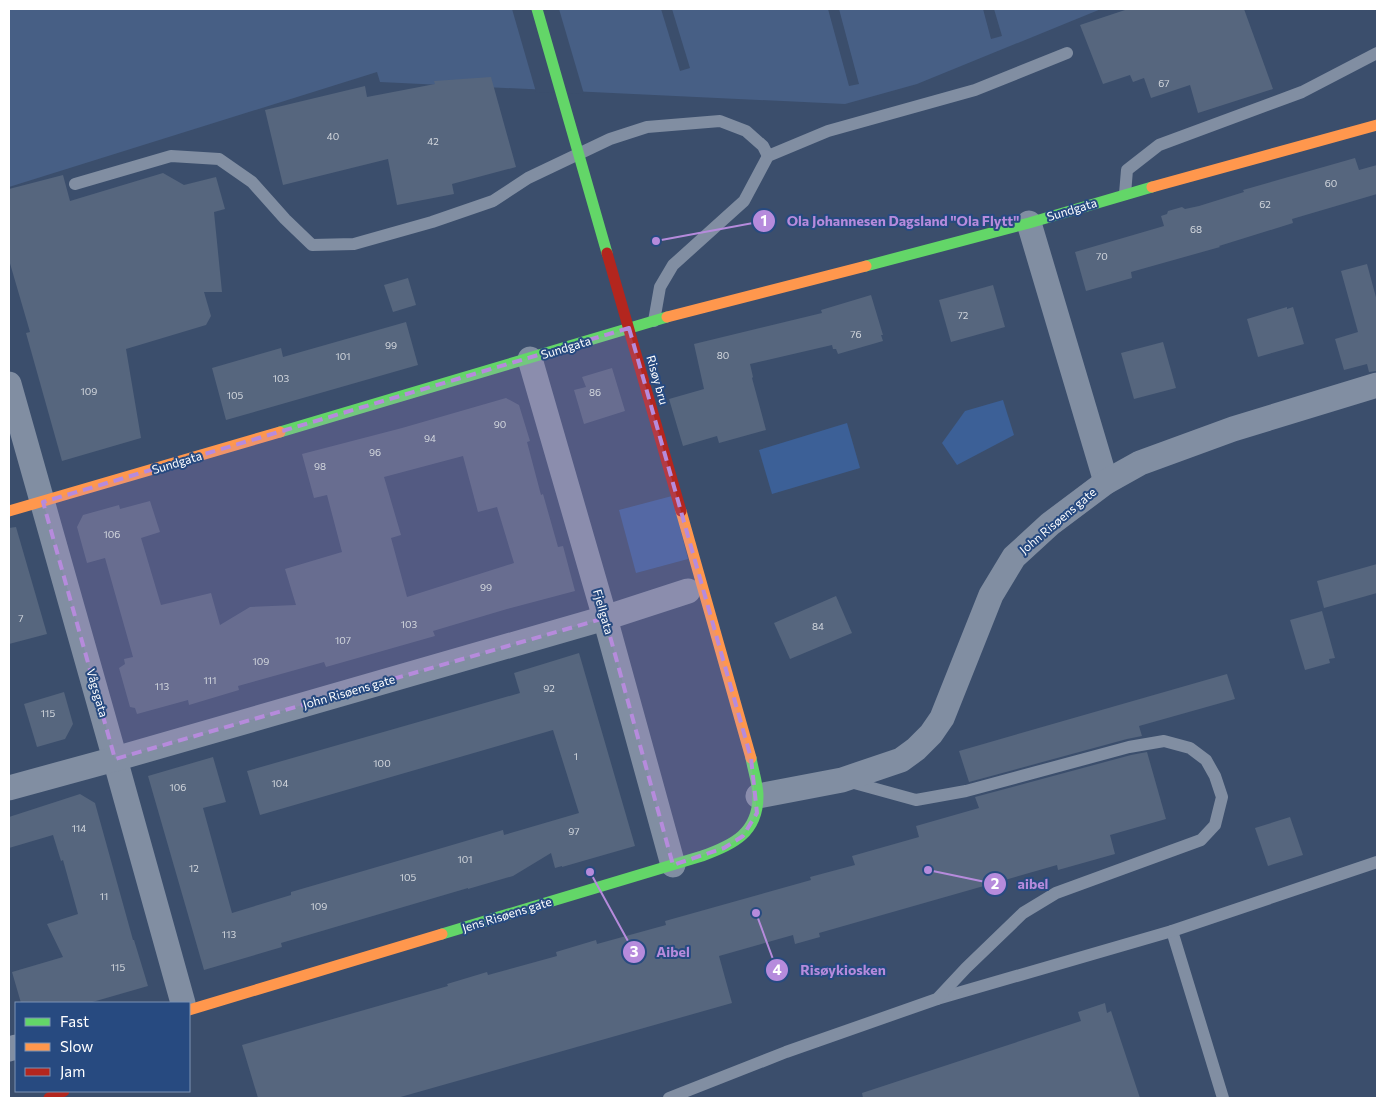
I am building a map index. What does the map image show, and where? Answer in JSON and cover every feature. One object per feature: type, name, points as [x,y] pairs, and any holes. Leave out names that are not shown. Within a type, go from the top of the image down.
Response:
[{"type":"main road","name":"Risøy bru","points":[[537,9],[752,758]]},
{"type":"main road","name":"Sundgata","points":[[9,511],[530,359],[654,320],[1029,223],[1126,194],[1377,125]]},
{"type":"main road","name":"Jens Risøens gate","points":[[190,1010],[724,848],[735,843],[743,836],[751,826],[756,813],[758,796],[752,758]]},
{"type":"main road","points":[[49,1098],[62,1092]]},
{"type":"street","points":[[1029,223],[1106,482]]},
{"type":"street","name":"Fjellgata","points":[[530,359],[605,618],[673,865]]},
{"type":"street","name":"Vågsgata","points":[[9,384],[183,1002]]},
{"type":"street","name":"John Risøens gate","points":[[758,796],[842,780],[901,760],[916,749],[932,734],[942,718],[991,595],[1014,557],[1050,524],[1106,482],[1140,463],[1233,429],[1377,385]]},
{"type":"street","name":"John Risøens gate","points":[[9,788],[605,618],[688,591]]},
{"type":"lane","points":[[654,320],[660,287],[673,264],[744,201],[768,156],[828,131],[975,90],[1067,53]]},
{"type":"lane","points":[[1126,194],[1127,170],[1159,145],[1302,92],[1377,53]]},
{"type":"lane","points":[[75,184],[171,156],[219,159],[252,182],[284,219],[312,245],[354,244],[432,222],[493,201],[528,178],[561,162],[610,139],[647,127],[720,121],[746,131],[763,146],[768,156]]},
{"type":"lane","points":[[842,780],[916,800],[966,791],[1129,747],[1164,741],[1190,748],[1206,760],[1215,776],[1222,797],[1215,825],[1201,840],[1056,893],[1023,913],[937,999]]},
{"type":"lane","points":[[669,1098],[786,1052],[937,999],[1172,931],[1377,862]]},
{"type":"lane","points":[[1172,931],[1223,1098]]},
{"type":"highlighted area","points":[[629,328],[751,758],[757,813],[743,836],[724,848],[673,865],[605,618],[115,759],[43,502]]},
{"type":"shaded area","points":[[9,9],[1101,9],[917,84],[845,104],[380,82],[377,72],[9,187]]},
{"type":"shaded area","points":[[1003,400],[1014,435],[957,465],[942,443],[965,411]]},
{"type":"shaded area","points":[[847,423],[860,468],[772,494],[759,450]]},
{"type":"shaded area","points":[[672,496],[688,559],[636,573],[619,510]]},
{"type":"pier","points":[[512,9],[559,9],[584,94],[536,92]]},
{"type":"pier","points":[[661,9],[672,9],[690,68],[680,71]]},
{"type":"pier","points":[[828,9],[839,9],[859,84],[849,86]]},
{"type":"pier","points":[[983,9],[994,9],[1002,36],[991,39]]},
{"type":"building","points":[[1128,9],[1244,9],[1273,89],[1198,113],[1190,85],[1151,98],[1144,78],[1133,82],[1130,75],[1103,84],[1080,25]]},
{"type":"building","points":[[491,77],[516,167],[452,184],[454,194],[397,205],[388,159],[283,185],[265,110],[365,86],[367,97],[435,84],[434,81]]},
{"type":"building","points":[[1355,158],[1359,170],[1377,165],[1377,194],[1292,219],[1293,223],[1220,247],[1131,272],[1132,278],[1086,291],[1075,252],[1164,226],[1161,216],[1167,214],[1168,211],[1182,207],[1185,209],[1199,206],[1244,192],[1243,190]]},
{"type":"building","points":[[163,173],[184,185],[216,177],[225,209],[214,212],[222,292],[204,292],[211,316],[206,325],[126,349],[141,438],[62,461],[26,333],[30,332],[9,260],[9,189],[63,175],[70,201]]},
{"type":"building","points":[[1367,264],[1377,301],[1377,371],[1369,372],[1367,364],[1344,370],[1335,339],[1358,332],[1341,271]]},
{"type":"building","points":[[408,278],[416,305],[393,312],[384,285]]},
{"type":"building","points":[[993,285],[1005,327],[951,342],[939,300]]},
{"type":"building","points":[[871,295],[883,335],[881,335],[883,341],[838,354],[832,345],[750,364],[766,430],[719,443],[717,436],[683,446],[669,399],[704,389],[694,344],[822,313],[821,310]]},
{"type":"building","points":[[1287,307],[1287,309],[1293,307],[1304,344],[1258,357],[1247,319]]},
{"type":"building","points":[[406,322],[418,365],[226,420],[212,368],[281,348],[283,357]]},
{"type":"building","points":[[1163,342],[1176,388],[1134,399],[1121,353]]},
{"type":"building","points":[[612,368],[625,411],[584,424],[574,390],[586,387],[582,377]]},
{"type":"building","points":[[506,398],[519,405],[530,441],[527,442],[541,495],[543,494],[558,547],[563,546],[575,591],[433,631],[435,636],[326,667],[324,662],[238,686],[239,690],[189,705],[188,700],[137,714],[135,708],[130,707],[119,668],[125,664],[124,659],[133,657],[105,558],[87,563],[77,527],[83,515],[119,505],[120,509],[150,501],[160,532],[141,538],[161,605],[211,593],[220,625],[250,607],[296,605],[285,569],[342,552],[327,495],[314,498],[302,454]],"holes":[[[463,456],[478,512],[497,507],[514,563],[407,597],[391,538],[401,535],[384,477]]]},
{"type":"building","points":[[16,527],[47,634],[9,644],[9,528]]},
{"type":"building","points":[[1377,564],[1377,593],[1324,608],[1317,581]]},
{"type":"building","points":[[836,596],[852,633],[790,659],[774,623]]},
{"type":"building","points":[[1322,611],[1335,658],[1329,659],[1330,663],[1305,670],[1290,620]]},
{"type":"building","points":[[579,653],[635,846],[555,868],[551,853],[513,876],[281,943],[282,947],[204,970],[148,776],[213,757],[226,802],[203,808],[232,913],[291,895],[291,892],[503,830],[504,835],[579,813],[553,730],[260,815],[247,771],[520,693],[514,673]]},
{"type":"building","points":[[1227,674],[1235,699],[1139,726],[1142,736],[969,782],[959,751]]},
{"type":"building","points":[[64,692],[73,724],[65,739],[37,747],[24,704]]},
{"type":"building","points":[[1147,752],[1166,819],[1110,835],[1115,854],[1058,870],[1057,865],[819,933],[820,937],[795,944],[793,935],[719,956],[732,1003],[397,1098],[258,1098],[242,1045],[448,986],[447,984],[487,972],[488,975],[557,956],[556,952],[596,940],[597,944],[666,925],[665,921],[811,880],[810,877],[855,865],[852,856],[919,837],[916,826],[979,808],[975,797]]},
{"type":"building","points":[[80,794],[95,803],[133,940],[148,986],[92,1002],[21,1002],[12,972],[63,957],[47,924],[78,914],[63,860],[61,861],[53,835],[9,848],[9,817]]},
{"type":"building","points":[[1290,817],[1303,855],[1268,866],[1255,828]]},
{"type":"building","points":[[1105,1003],[1107,1013],[1111,1011],[1140,1098],[863,1098],[862,1093],[1081,1021],[1078,1012]]},
{"type":"traffic: fast","points":[[537,9],[607,253]]},
{"type":"traffic: fast","points":[[866,266],[1029,223],[1152,187]]},
{"type":"traffic: fast","points":[[280,432],[667,317]]},
{"type":"traffic: fast","points":[[442,934],[702,856],[733,842],[742,836],[748,828],[754,819],[757,809],[758,791],[751,758]]},
{"type":"traffic: slow","points":[[1152,187],[1377,125]]},
{"type":"traffic: slow","points":[[667,317],[866,266]]},
{"type":"traffic: slow","points":[[9,511],[280,432]]},
{"type":"traffic: slow","points":[[681,511],[751,758]]},
{"type":"traffic: slow","points":[[190,1010],[442,934]]},
{"type":"traffic: jam","points":[[607,253],[681,511]]},
{"type":"traffic: jam","points":[[49,1098],[62,1092]]},
{"type":"place","name":"Ola Johannesen Dagsland \"Ola Flytt\"","points":[[656,241]]},
{"type":"place","name":"aibel","points":[[928,870]]},
{"type":"place","name":"Aibel","points":[[590,872]]},
{"type":"place","name":"Risøykiosken","points":[[756,913]]}]
